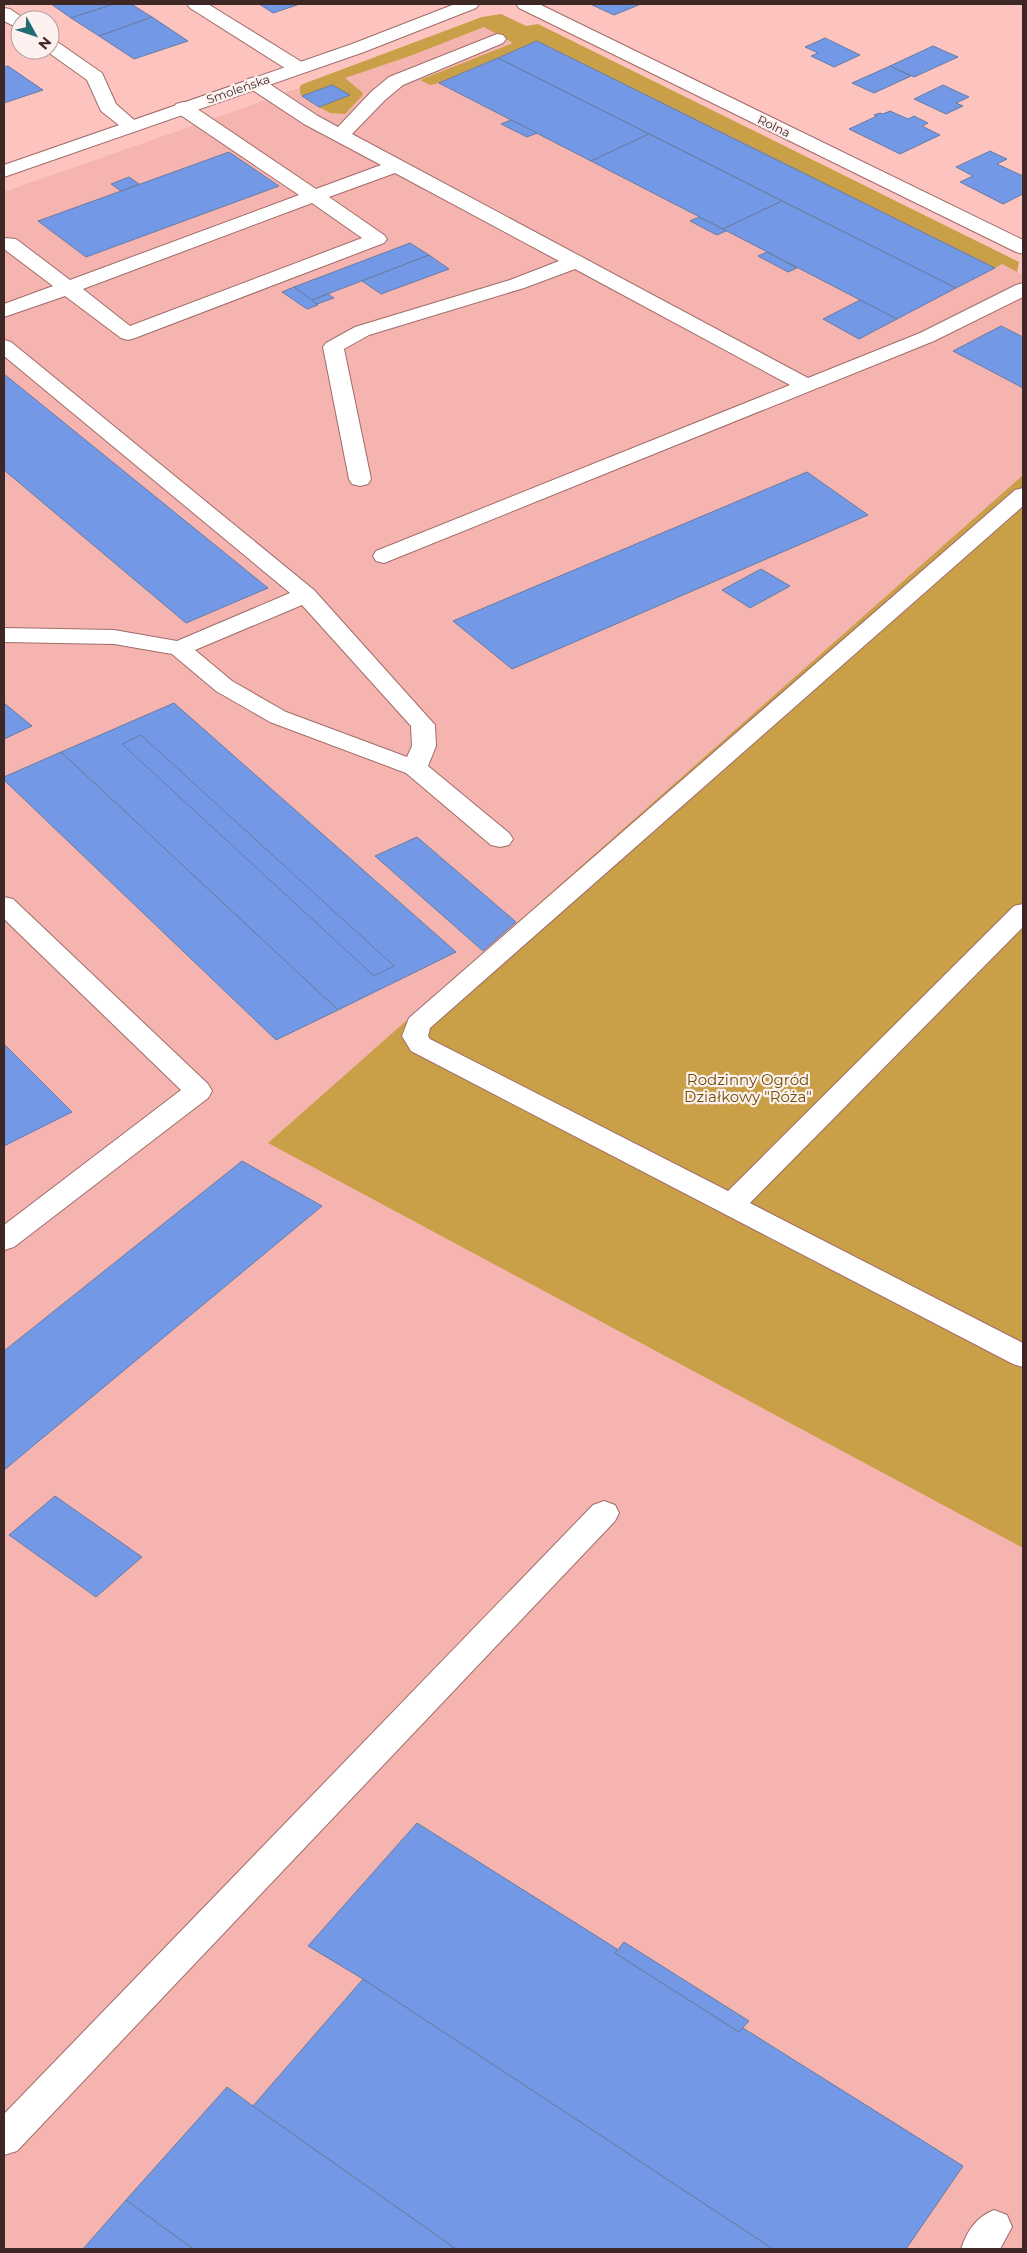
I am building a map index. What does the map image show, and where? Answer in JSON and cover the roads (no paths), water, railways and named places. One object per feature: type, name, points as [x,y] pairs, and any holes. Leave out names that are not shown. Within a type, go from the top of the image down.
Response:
[{"type":"street","points":[[196,4],[298,68]]},
{"type":"street","name":"Smoleńska","points":[[4,171],[408,29],[470,4]]},
{"type":"street","name":"Rolna","points":[[525,4],[1023,248]]},
{"type":"street","points":[[340,136],[372,102],[396,81],[497,39]]},
{"type":"street","points":[[60,52],[95,77],[108,106],[132,126]]},
{"type":"street","points":[[255,83],[311,120],[340,136],[806,385]]},
{"type":"street","points":[[9,243],[128,334],[377,239],[183,108]]},
{"type":"street","points":[[4,311],[396,166]]},
{"type":"street","points":[[360,479],[333,347],[362,330],[517,284],[575,262]]},
{"type":"street","points":[[384,556],[927,337],[1023,289]]},
{"type":"street","points":[[4,346],[306,595],[423,726],[424,746],[415,768]]},
{"type":"street","points":[[1023,495],[418,1024],[415,1036],[420,1045],[1023,1356]]},
{"type":"street","points":[[179,648],[306,595]]},
{"type":"street","points":[[4,635],[114,637],[179,648],[224,686],[278,717],[415,768],[500,839]]},
{"type":"street","points":[[4,905],[198,1091],[4,1240]]},
{"type":"street","points":[[730,1205],[1023,912]]},
{"type":"street","points":[[4,2139],[604,1513]]},
{"type":"park label","name":"Rodzinny Ogród Działkowy \"Róża\"","points":[[748,1088]]}]
